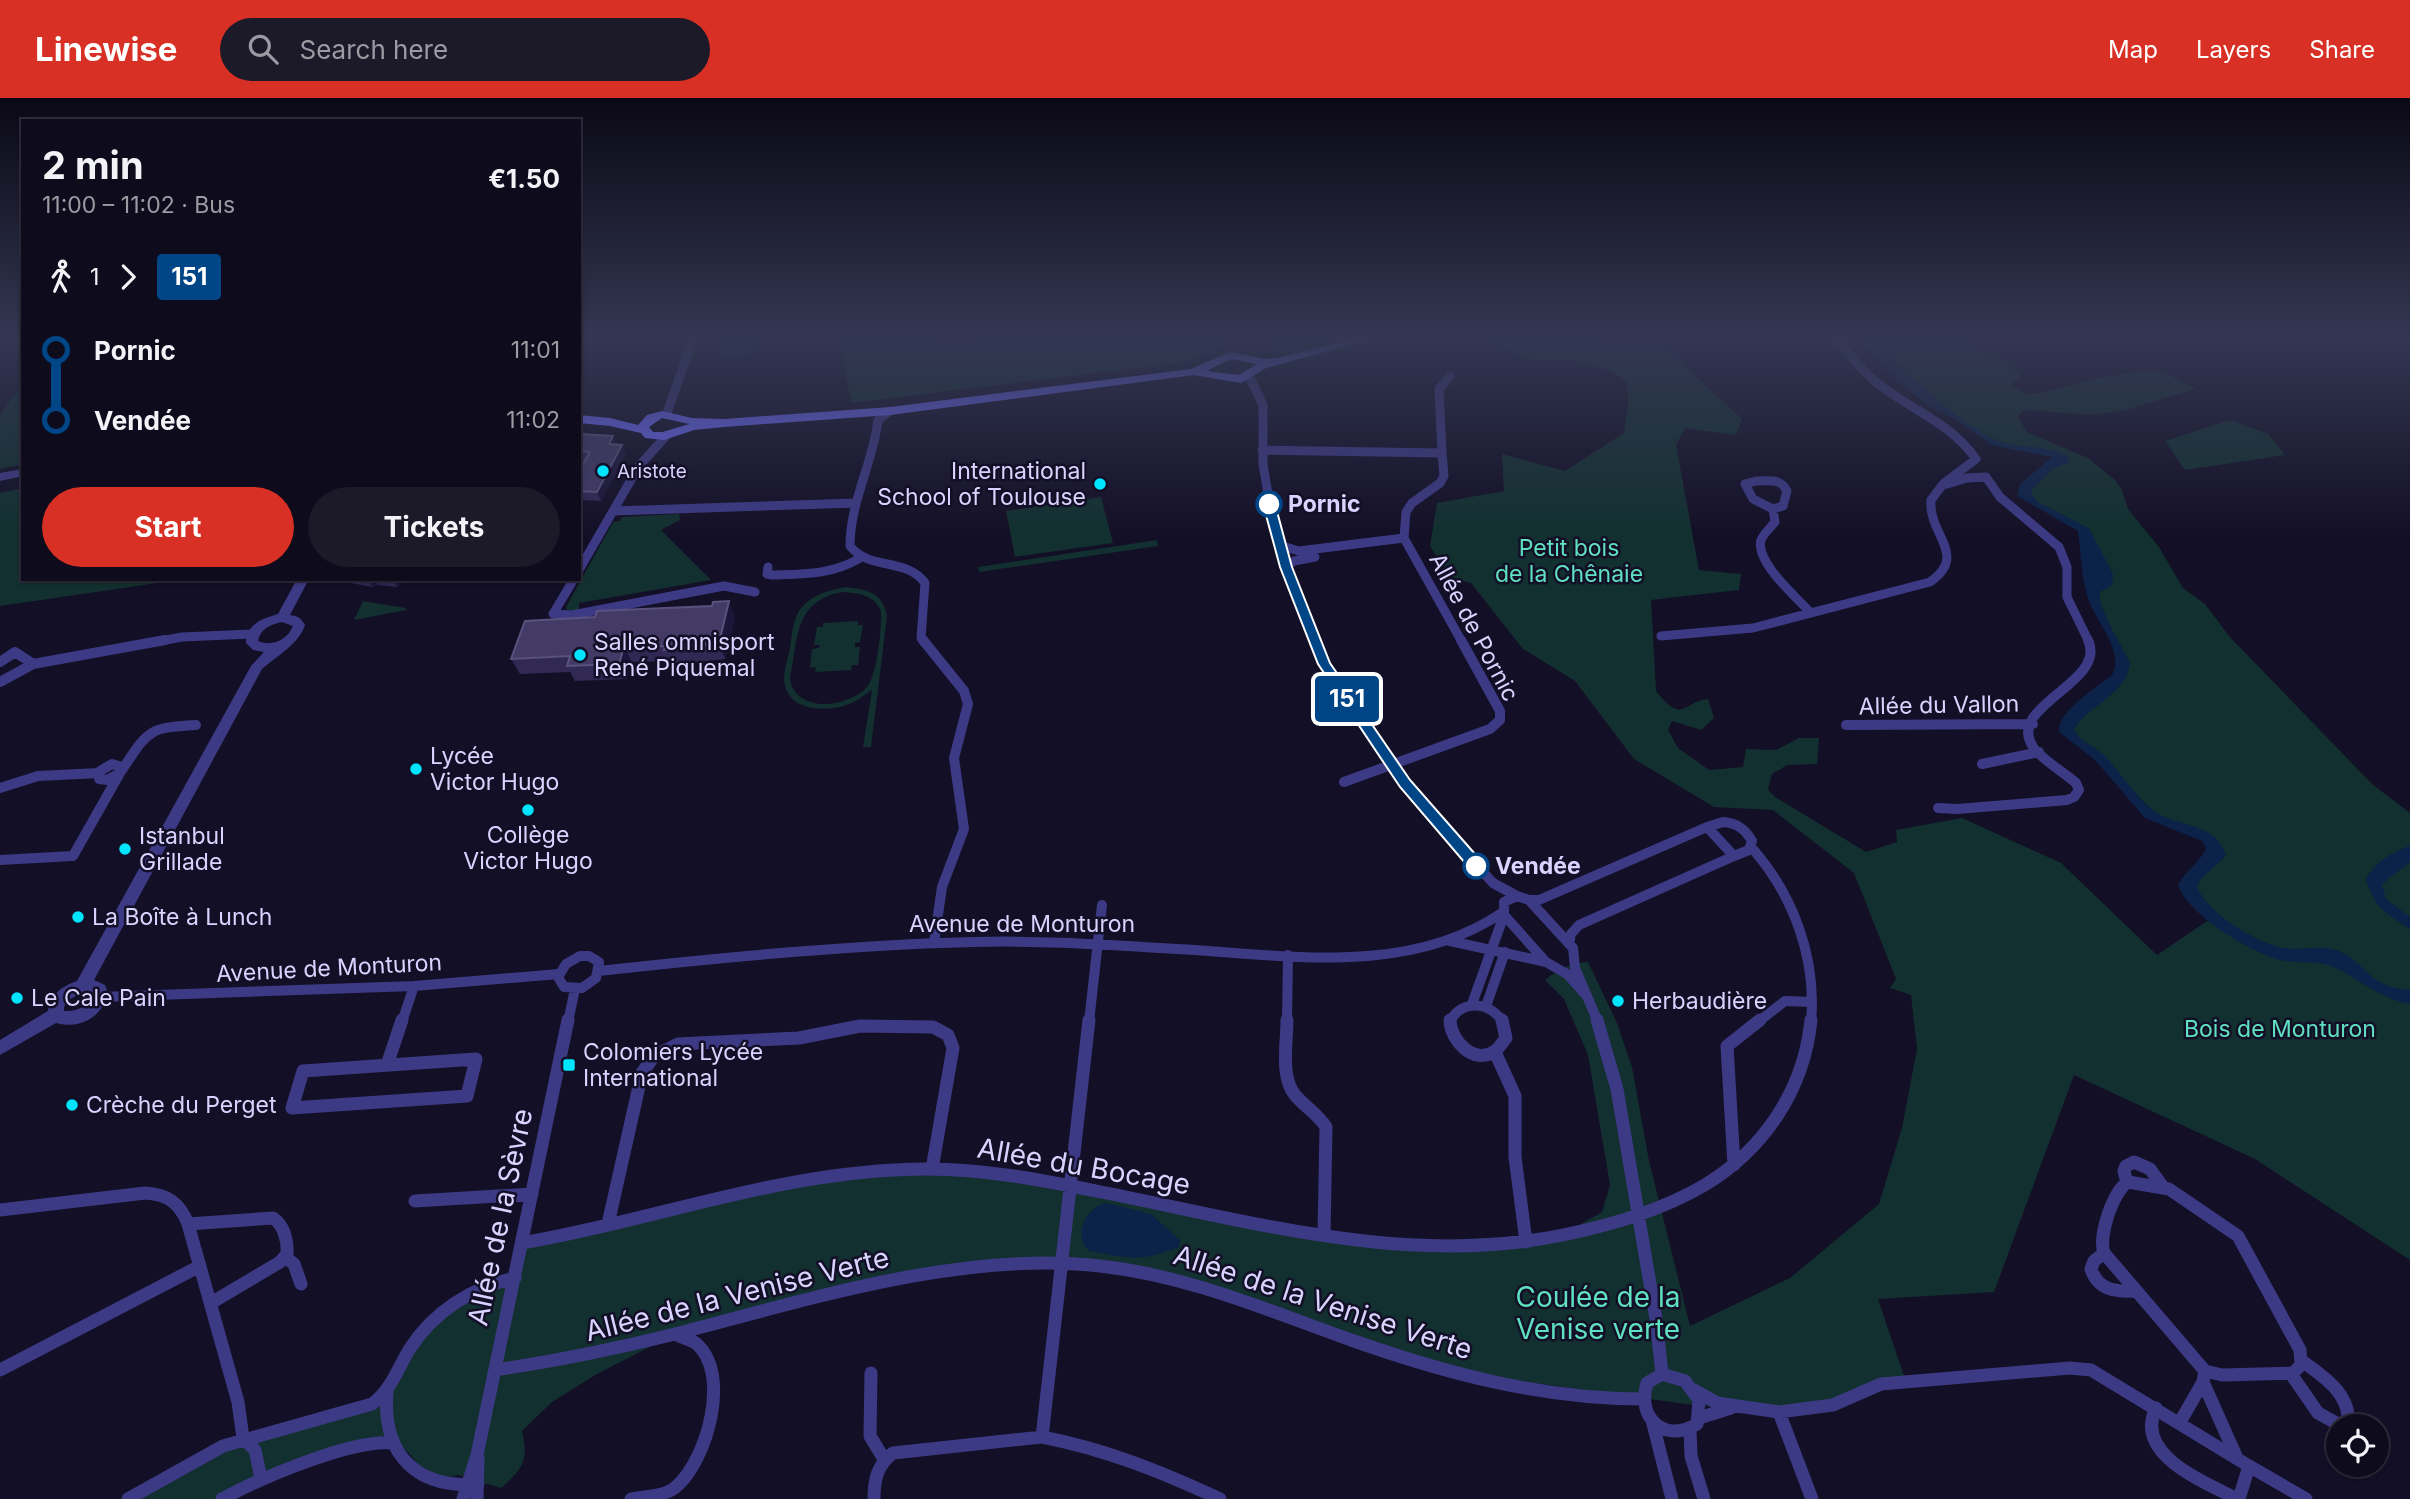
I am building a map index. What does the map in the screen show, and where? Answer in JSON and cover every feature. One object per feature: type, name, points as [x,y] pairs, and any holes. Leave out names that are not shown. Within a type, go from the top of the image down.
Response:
[{"type":"main road","points":[[581,419],[610,422],[646,432],[942,404]]},
{"type":"main road","points":[[610,422],[667,413],[676,428]]},
{"type":"main road","points":[[646,432],[644,423],[651,417]]},
{"type":"street","points":[[667,413],[670,404]]},
{"type":"street","points":[[1263,404],[1262,450],[1268,497],[1279,545],[1324,664],[1392,766],[1446,832],[1493,883],[1517,896],[1539,900],[1707,827],[1734,856]]},
{"type":"street","name":"Allée de Pornic","points":[[1392,766],[1490,729],[1497,724],[1501,715],[1406,542],[1404,524],[1409,508],[1443,477],[1440,404]]},
{"type":"street","name":"Allée du Vallon","points":[[1911,404],[1947,427],[1969,448],[2000,497],[2059,547],[2067,567],[2067,597],[2092,649],[2090,665],[2045,703],[2033,724],[2030,740],[2039,752]]},
{"type":"street","points":[[890,411],[878,420],[878,433],[856,503],[850,543],[854,553],[860,558],[911,569],[922,576],[925,583],[921,638],[967,697],[954,758],[964,829],[942,887],[934,943]]},
{"type":"street","points":[[581,566],[646,456],[676,428]]},
{"type":"street","points":[[646,432],[646,456]]},
{"type":"street","points":[[1262,450],[1443,453]]},
{"type":"street","points":[[1661,636],[1754,628],[1930,582],[1943,573],[1948,559],[1930,505],[1933,496],[1976,459]]},
{"type":"street","points":[[0,477],[21,472]]},
{"type":"street","points":[[1944,485],[1967,478],[1986,477]]},
{"type":"street","points":[[1777,481],[1785,485],[1784,504],[1773,509],[1753,499],[1745,488],[1746,483],[1777,481]]},
{"type":"street","points":[[613,510],[856,503]]},
{"type":"street","points":[[1773,509],[1775,522],[1762,538],[1761,552],[1770,568],[1811,613]]},
{"type":"street","points":[[1279,545],[1299,551],[1406,542]]},
{"type":"street","points":[[1286,567],[1301,558],[1406,542]]},
{"type":"street","points":[[768,567],[767,574],[772,575],[827,572],[847,567],[860,558]]},
{"type":"street","points":[[282,618],[302,581]]},
{"type":"street","points":[[573,581],[553,614],[572,615],[724,586],[755,592]]},
{"type":"street","points":[[83,985],[257,666],[295,636],[299,629],[295,620],[282,618],[261,625],[254,640],[257,666]]},
{"type":"street","points":[[0,684],[33,664],[182,637],[254,640],[265,648],[281,645]]},
{"type":"street","points":[[0,662],[15,653],[33,664]]},
{"type":"street","name":"Allée du Vallon","points":[[1846,725],[2033,724]]},
{"type":"street","points":[[0,860],[73,856],[148,730],[156,727],[196,725]]},
{"type":"street","points":[[1938,808],[1958,809],[2067,800],[2079,790],[2073,779],[2039,752],[1982,764]]},
{"type":"street","points":[[0,788],[38,776],[99,773],[112,764],[120,765],[121,772]]},
{"type":"street","points":[[1344,782],[1392,766]]},
{"type":"street","name":"Allée du Bocage","points":[[522,1243],[538,1242],[762,1184],[869,1171],[932,1169],[975,1171],[1071,1185],[1367,1243],[1476,1247],[1526,1242],[1609,1225],[1679,1199],[1734,1165],[1768,1132],[1791,1094],[1807,1050],[1812,1002],[1805,949],[1797,920],[1777,876],[1751,847],[1751,838],[1737,824],[1723,822],[1707,827]]},
{"type":"street","points":[[1569,944],[1571,934],[1578,925],[1751,847]]},
{"type":"street","points":[[1493,883],[1503,911],[1546,962],[1559,969],[1584,993]]},
{"type":"street","name":"Avenue de Monturon","points":[[599,971],[764,953],[934,943],[1096,944],[1288,956],[1363,957],[1410,950],[1484,925],[1503,911],[1508,899],[1517,896]]},
{"type":"street","points":[[1529,900],[1574,952],[1574,963],[1584,993],[1611,1059],[1662,1354],[1662,1374]]},
{"type":"street","points":[[1042,1437],[1102,905]]},
{"type":"street","points":[[1479,1005],[1490,948],[1503,911]]},
{"type":"street","name":"Avenue de Monturon","points":[[1443,941],[1490,948],[1546,962]]},
{"type":"street","points":[[1479,1005],[1505,952]]},
{"type":"street","points":[[580,956],[594,958],[599,962],[599,971],[590,984],[575,989],[564,987],[560,983],[559,974],[567,962],[580,956]]},
{"type":"street","points":[[1288,956],[1287,1080],[1292,1094],[1318,1114],[1326,1127],[1324,1235]]},
{"type":"street","points":[[1559,969],[1574,963]]},
{"type":"street","name":"Avenue de Monturon","points":[[100,998],[414,986],[520,970],[559,974]]},
{"type":"street","points":[[83,985],[97,987],[100,998],[95,1006],[81,1016],[65,1020],[56,1015],[55,1009],[59,1000],[70,990],[83,985]]},
{"type":"street","points":[[387,1065],[414,986]]},
{"type":"street","name":"Allée de la Sèvre","points":[[470,1492],[575,989]]},
{"type":"street","points":[[1734,1165],[1726,1052],[1728,1043],[1785,1000],[1812,1002]]},
{"type":"street","points":[[1479,1005],[1499,1015],[1506,1028],[1503,1045],[1494,1052],[1474,1054],[1460,1047],[1452,1038],[1449,1026],[1454,1013],[1479,1005]]},
{"type":"street","points":[[0,1048],[56,1015]]},
{"type":"street","points":[[608,1224],[642,1073],[654,1056],[678,1044],[799,1038],[860,1026],[926,1026],[940,1029],[948,1034],[953,1048],[932,1169]]},
{"type":"street","points":[[1494,1052],[1515,1096],[1515,1157],[1526,1242]]},
{"type":"street","points":[[476,1059],[467,1096],[292,1108],[303,1071],[387,1065],[476,1059]]},
{"type":"street","points":[[2204,1377],[2291,1374],[2297,1371],[2302,1361],[2300,1350],[2238,1236],[2227,1226],[2163,1187],[2139,1182],[2127,1183],[2117,1190],[2102,1234],[2101,1245],[2104,1253],[2204,1377],[2236,1456]]},
{"type":"street","points":[[0,1210],[156,1193],[179,1204],[188,1224],[238,1402],[243,1438],[256,1450],[261,1478]]},
{"type":"street","points":[[415,1201],[532,1194]]},
{"type":"street","points":[[188,1224],[273,1218],[279,1222],[289,1249],[286,1258],[211,1304]]},
{"type":"street","points":[[2104,1253],[2094,1261],[2091,1269],[2096,1280],[2109,1290],[2135,1291]]},
{"type":"street","points":[[286,1258],[294,1264],[301,1284]]},
{"type":"street","name":"Allée de la Venise Verte","points":[[495,1370],[572,1360],[805,1298],[881,1282],[946,1271],[1062,1262],[1154,1274],[1200,1284],[1266,1305],[1356,1342],[1449,1371],[1569,1395],[1616,1400],[1643,1399]]},
{"type":"street","points":[[0,1370],[200,1266]]},
{"type":"street","points":[[470,1492],[422,1476],[404,1459],[392,1443],[384,1420],[387,1392],[419,1336],[446,1310],[491,1283],[514,1278]]},
{"type":"street","points":[[631,1499],[660,1495],[676,1486],[696,1459],[707,1433],[713,1396],[708,1359],[695,1339],[674,1334]]},
{"type":"street","points":[[2291,1374],[2325,1419],[2338,1424],[2348,1420],[2349,1410],[2334,1386],[2302,1361]]},
{"type":"street","points":[[1672,1499],[1652,1420],[1643,1399],[1647,1383],[1662,1374],[1679,1377],[1694,1390],[1717,1403],[1779,1412],[1833,1405],[1881,1384],[2070,1368],[2091,1370],[2306,1499]]},
{"type":"street","points":[[871,1373],[870,1436],[884,1459]]},
{"type":"street","points":[[2180,1422],[2204,1377]]},
{"type":"street","points":[[1694,1390],[1700,1406],[1691,1456],[1704,1499]]},
{"type":"street","points":[[128,1499],[223,1446],[243,1438],[364,1407],[387,1392]]},
{"type":"street","points":[[1652,1420],[1670,1432],[1679,1433],[1737,1407]]},
{"type":"street","points":[[2156,1408],[2150,1423],[2151,1432],[2160,1450],[2171,1460],[2238,1499],[2249,1466]]},
{"type":"street","points":[[1779,1412],[1812,1499]]},
{"type":"street","points":[[874,1499],[876,1473],[884,1459],[898,1452],[1042,1437],[1072,1442],[1133,1460],[1220,1499]]},
{"type":"street","points":[[222,1499],[261,1478],[365,1445],[392,1443]]},
{"type":"green space","points":[[7,404],[21,404],[21,464],[0,469],[0,414]]},
{"type":"green space","points":[[1628,404],[1726,404],[1742,419],[1736,435],[1685,428],[1676,445],[1699,570],[1741,574],[1739,590],[1651,600],[1656,691],[1672,707],[1678,709],[1708,699],[1714,718],[1701,730],[1672,721],[1668,730],[1678,748],[1709,770],[1743,767],[1746,749],[1776,750],[1799,738],[1819,738],[1817,764],[1787,765],[1772,774],[1768,790],[1775,797],[1866,852],[1897,842],[1896,830],[1962,818],[2061,863],[2157,955],[2213,917],[2187,882],[2214,861],[2212,841],[2164,822],[2098,756],[2066,731],[2124,671],[2096,601],[2077,526],[2020,495],[2063,458],[1994,445],[1939,404],[2144,404],[2093,415],[2024,410],[2017,416],[2027,432],[2088,458],[2115,480],[2121,488],[2128,509],[2159,547],[2183,588],[2205,604],[2229,636],[2372,784],[2410,813],[2410,1260],[2255,1159],[2074,1075],[1994,1292],[1878,1299],[1906,1382],[1833,1405],[1700,1406],[1449,1371],[1266,1305],[1093,1266],[946,1271],[675,1334],[597,1374],[552,1402],[522,1431],[525,1450],[522,1464],[501,1488],[458,1475],[450,1477],[433,1473],[418,1464],[405,1449],[376,1442],[222,1499],[128,1499],[223,1446],[364,1407],[434,1320],[514,1277],[522,1243],[762,1184],[975,1171],[1367,1243],[1562,1235],[1602,1212],[1610,1185],[1588,1055],[1564,999],[1545,980],[1565,967],[1588,962],[1617,1023],[1632,1067],[1649,1161],[1690,1326],[1790,1278],[1879,1204],[1902,1128],[1917,1049],[1911,995],[1890,988],[1896,979],[1854,873],[1773,810],[1714,807],[1634,759],[1575,681],[1523,649],[1471,583],[1450,578],[1430,546],[1437,503],[1504,491],[1502,454],[1565,471],[1624,433]]},
{"type":"green space","points":[[2230,420],[2268,434],[2285,455],[2185,470],[2165,441]]},
{"type":"green space","points":[[21,488],[21,581],[171,581],[0,606],[0,493]]},
{"type":"green space","points":[[1101,497],[1113,543],[1015,557],[1006,511]]},
{"type":"green space","points":[[679,514],[680,520],[661,530],[711,580],[579,603],[579,610],[567,611],[566,607],[613,522],[620,521],[622,517]]},
{"type":"green space","points":[[1157,540],[1158,546],[979,572],[978,567]]},
{"type":"green space","points":[[846,587],[867,591],[878,597],[887,616],[871,747],[863,747],[872,690],[841,707],[821,709],[802,705],[794,700],[785,685],[784,676],[793,626],[799,611],[817,596]],"holes":[[[842,592],[870,598],[881,611],[880,639],[874,672],[867,687],[848,700],[824,704],[812,702],[802,698],[794,690],[790,679],[797,636],[807,613],[815,604]]]},
{"type":"green space","points":[[363,601],[406,608],[406,610],[354,620]]},
{"type":"green space","points":[[858,621],[858,625],[863,625],[860,642],[855,643],[855,647],[860,647],[858,665],[852,665],[851,670],[815,672],[816,667],[810,668],[812,649],[819,648],[820,645],[814,645],[817,627],[823,627],[823,623]]},
{"type":"water","points":[[1927,404],[1944,404],[1996,440],[2052,450],[2069,457],[2069,462],[2053,469],[2032,489],[2032,494],[2038,502],[2089,528],[2113,574],[2112,585],[2100,592],[2102,607],[2130,663],[2122,683],[2074,729],[2083,740],[2103,754],[2152,809],[2168,818],[2207,832],[2222,846],[2226,856],[2200,880],[2197,887],[2211,907],[2234,925],[2272,945],[2290,949],[2336,950],[2354,960],[2384,984],[2410,990],[2410,1004],[2380,993],[2333,967],[2267,956],[2221,930],[2184,896],[2178,885],[2204,852],[2206,848],[2202,841],[2145,818],[2095,760],[2059,732],[2064,716],[2071,708],[2112,675],[2115,657],[2113,647],[2086,593],[2078,531],[2017,496],[2020,484],[2052,457],[1992,445],[1950,416]]},
{"type":"water","points":[[2410,846],[2410,862],[2382,884],[2386,899],[2410,917],[2410,929],[2382,909],[2373,897],[2366,879],[2385,858]]},
{"type":"water","points":[[1106,1203],[1151,1214],[1180,1240],[1179,1247],[1134,1258],[1089,1251],[1082,1237],[1084,1222],[1093,1210]]},
{"type":"building","points":[[581,434],[613,436],[609,444],[622,445],[597,492],[581,491],[581,468],[590,452],[581,451]]},
{"type":"building","points":[[729,601],[719,643],[664,650],[665,646],[624,647],[619,664],[567,666],[570,656],[511,659],[525,621],[595,617],[597,611],[712,606],[713,602]]},
{"type":"bus line","name":"151","points":[[1269,504],[1286,567],[1324,664],[1405,783],[1476,866]]},
{"type":"place","name":"Aristote","points":[[603,471]]},
{"type":"place","name":"International School of Toulouse","points":[[1100,484]]},
{"type":"place","name":"Pornic","points":[[1269,504]]},
{"type":"place","name":"Salles omnisport René Piquemal","points":[[580,655]]},
{"type":"place","name":"Lycée Victor Hugo","points":[[416,769]]},
{"type":"place","name":"Collège Victor Hugo","points":[[528,810]]},
{"type":"place","name":"Istanbul Grillade","points":[[125,849]]},
{"type":"place","name":"Vendée","points":[[1476,866]]},
{"type":"place","name":"La Boîte à Lunch","points":[[78,917]]},
{"type":"place","name":"Le Cale Pain","points":[[17,998]]},
{"type":"place","name":"Herbaudière","points":[[1618,1001]]},
{"type":"place","name":"Colomiers Lycée International","points":[[569,1065]]},
{"type":"place","name":"Crèche du Perget","points":[[72,1105]]},
{"type":"park label","name":"Petit bois de la Chênaie","points":[[1569,561]]},
{"type":"park label","name":"Bois de Monturon","points":[[2280,1029]]},
{"type":"park label","name":"Coulée de la Venise verte","points":[[1598,1313]]}]
